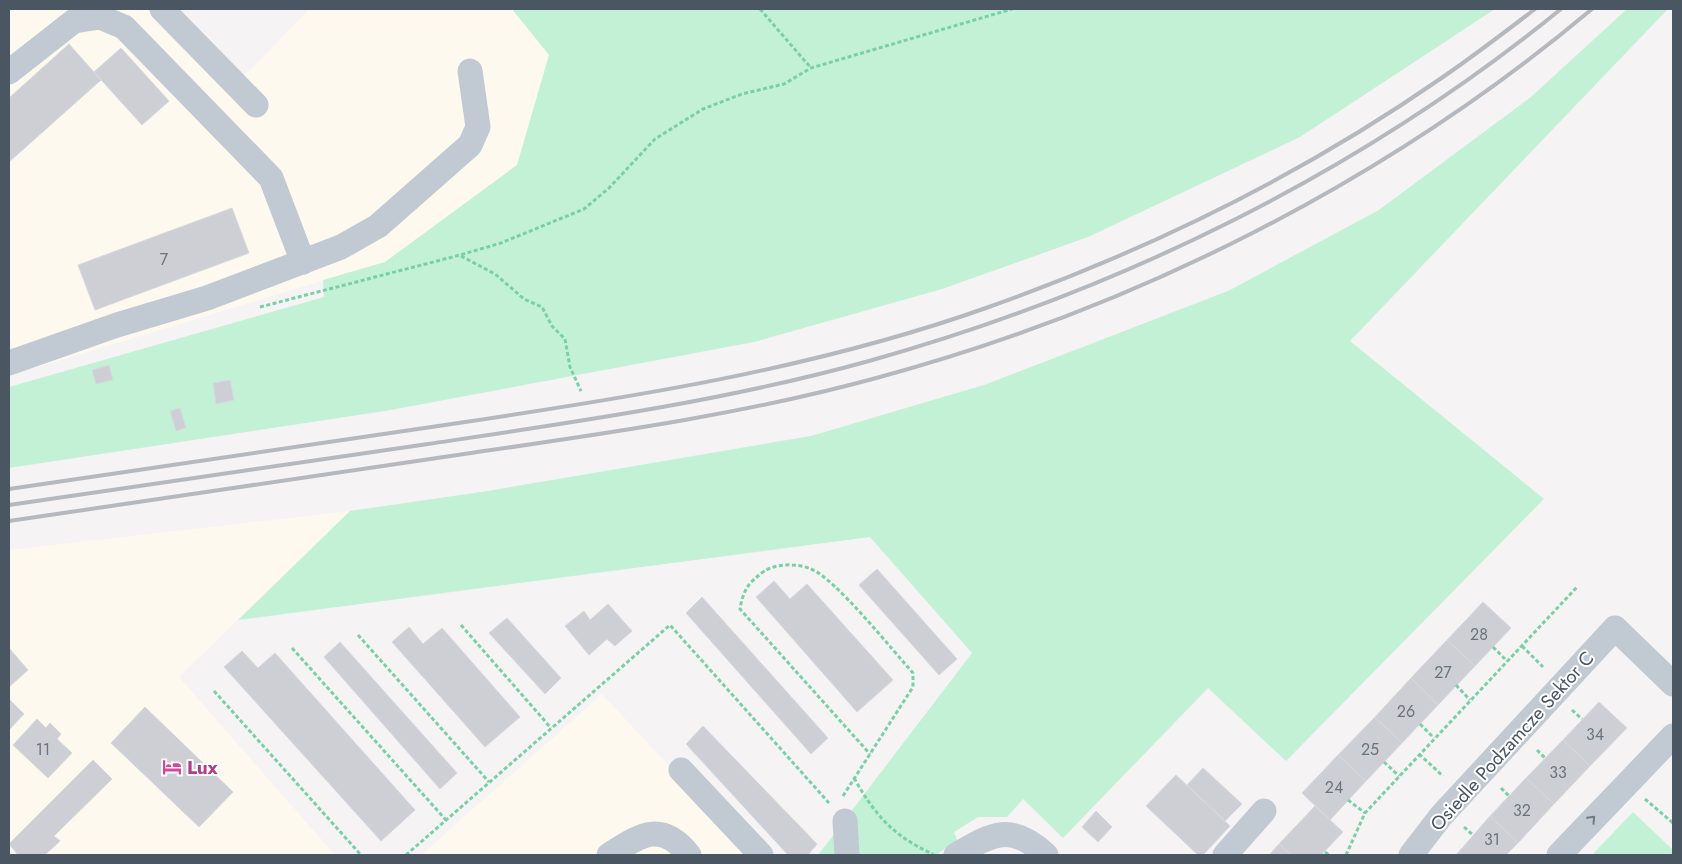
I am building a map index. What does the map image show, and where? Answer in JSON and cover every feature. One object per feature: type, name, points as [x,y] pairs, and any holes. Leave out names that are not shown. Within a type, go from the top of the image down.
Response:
[{"type":"lane","points":[[162,9],[256,105]]},
{"type":"lane","points":[[9,72],[74,21],[100,17],[124,27],[271,178],[303,262]]},
{"type":"lane","points":[[9,363],[118,325],[207,298],[341,247],[378,226],[470,145],[478,127],[470,72]]},
{"type":"lane","name":"Osiedle Podzamcze Sektor C","points":[[1411,855],[1440,816],[1614,628],[1673,684]]},
{"type":"lane","points":[[1559,855],[1673,736]]},
{"type":"lane","points":[[681,770],[761,855]]},
{"type":"lane","points":[[1225,855],[1264,811]]},
{"type":"lane","points":[[840,815],[847,855]]},
{"type":"lane","points":[[609,855],[638,837],[657,832],[679,842],[689,855]]},
{"type":"lane","points":[[959,854],[981,840],[1006,833],[1023,838],[1046,855]]},
{"type":"path","points":[[760,9],[812,68]]},
{"type":"path","points":[[255,309],[501,243],[584,208],[610,188],[655,138],[704,109],[742,94],[784,84],[812,68],[1012,9]]},
{"type":"path","points":[[460,255],[495,274],[524,299],[542,307],[552,326],[565,339],[570,367],[581,391]]},
{"type":"path","points":[[406,855],[670,625],[840,815],[854,778],[870,754],[913,687],[913,673],[833,585],[812,569],[792,565],[769,568],[753,580],[743,592],[740,609],[870,754]]},
{"type":"path","points":[[1346,855],[1365,813],[1577,587]]},
{"type":"path","points":[[461,625],[551,728]]},
{"type":"path","points":[[358,635],[489,782]]},
{"type":"path","points":[[1522,646],[1562,685]]},
{"type":"path","points":[[1493,647],[1507,661]]},
{"type":"path","points":[[292,648],[446,820]]},
{"type":"path","points":[[1456,686],[1470,700]]},
{"type":"path","points":[[214,691],[361,855]]},
{"type":"path","points":[[1420,724],[1434,738]]},
{"type":"path","points":[[1419,754],[1462,794]]},
{"type":"path","points":[[1384,762],[1399,776]]},
{"type":"path","points":[[854,778],[870,806],[885,824],[917,847],[936,855]]},
{"type":"path","points":[[1627,783],[1673,823]]},
{"type":"path","points":[[1348,800],[1365,813]]},
{"type":"path","points":[[1325,852],[1329,855]]},
{"type":"shaded area","points":[[9,9],[152,9],[232,89],[309,9],[512,9],[549,55],[517,165],[385,262],[21,372],[9,336]]},
{"type":"shaded area","points":[[350,511],[179,677],[335,855],[15,855],[9,849],[9,550]]},
{"type":"shaded area","points":[[602,694],[752,855],[421,855]]},
{"type":"green space","points":[[512,9],[1495,9],[1300,137],[1088,237],[942,289],[754,342],[385,411],[9,468],[9,387],[324,297],[323,280],[385,262],[517,165],[549,55]]},
{"type":"green space","points":[[1627,9],[1668,9],[1350,341],[1544,499],[1286,761],[1208,688],[1063,838],[1023,799],[1007,817],[978,817],[954,832],[957,840],[936,855],[855,855],[850,813],[972,653],[870,537],[238,620],[350,511],[488,491],[811,436],[984,385],[1228,291],[1379,210],[1531,97]]},
{"type":"green space","points":[[1633,812],[1673,850],[1673,855],[1592,855]]},
{"type":"green space","points":[[835,833],[841,855],[818,855]]},
{"type":"building","points":[[69,44],[101,80],[9,162],[9,98]]},
{"type":"building","points":[[121,48],[169,101],[142,125],[94,72]]},
{"type":"building","points":[[232,208],[249,253],[95,310],[78,265]]},
{"type":"building","points":[[109,365],[113,380],[96,384],[92,370]]},
{"type":"building","points":[[230,380],[234,400],[216,404],[213,383]]},
{"type":"building","points":[[180,408],[186,428],[176,431],[170,411]]},
{"type":"building","points":[[877,569],[957,659],[939,675],[859,585]]},
{"type":"building","points":[[774,581],[790,599],[807,584],[893,680],[857,712],[756,597]]},
{"type":"building","points":[[702,597],[828,738],[811,754],[686,613]]},
{"type":"building","points":[[1483,602],[1511,628],[1475,666],[1447,640]]},
{"type":"building","points":[[608,604],[632,631],[615,646],[607,639],[589,655],[565,626],[584,611],[590,620]]},
{"type":"building","points":[[507,618],[561,678],[545,694],[489,633]]},
{"type":"building","points":[[409,627],[423,644],[442,628],[520,717],[485,747],[392,642]]},
{"type":"building","points":[[1447,640],[1475,666],[1438,705],[1411,678]]},
{"type":"building","points":[[340,642],[457,773],[440,789],[324,657]]},
{"type":"building","points":[[9,648],[28,670],[9,687]]},
{"type":"building","points":[[242,651],[258,668],[275,653],[415,810],[381,841],[224,667]]},
{"type":"building","points":[[1411,678],[1438,705],[1402,743],[1375,717]]},
{"type":"building","points":[[9,699],[24,714],[9,730]]},
{"type":"building","points":[[1599,702],[1627,728],[1590,766],[1563,740]]},
{"type":"building","name":"Lux","points":[[145,707],[233,792],[199,827],[111,743]]},
{"type":"building","points":[[1375,717],[1402,743],[1366,781],[1338,755]]},
{"type":"building","points":[[37,719],[46,728],[50,723],[61,734],[57,739],[72,753],[48,778],[13,745]]},
{"type":"building","points":[[703,726],[817,844],[808,855],[788,855],[686,744]]},
{"type":"building","points":[[1563,740],[1590,766],[1554,804],[1526,778]]},
{"type":"building","points":[[1338,755],[1366,781],[1330,820],[1302,793]]},
{"type":"building","points":[[93,760],[112,779],[54,836],[60,841],[45,855],[18,855],[9,844]]},
{"type":"building","points":[[1203,768],[1242,804],[1225,821],[1187,785]]},
{"type":"building","points":[[1176,775],[1230,826],[1203,855],[1198,855],[1146,806]]},
{"type":"building","points":[[1526,778],[1554,804],[1518,843],[1490,816]]},
{"type":"building","points":[[1315,806],[1343,832],[1321,855],[1291,855],[1279,844]]},
{"type":"building","points":[[1096,811],[1112,827],[1098,842],[1082,827]]},
{"type":"building","points":[[1490,816],[1518,843],[1506,855],[1456,855]]},
{"type":"building","points":[[1279,844],[1291,855],[1269,855]]},
{"type":"railway","points":[[9,489],[582,404],[718,380],[853,349],[920,330],[986,308],[1106,262],[1222,208],[1279,178],[1389,113],[1455,69],[1535,9]]},
{"type":"railway","points":[[9,505],[595,419],[760,388],[869,361],[962,333],[1054,300],[1145,262],[1233,220],[1320,174],[1403,123],[1484,68],[1561,9]]},
{"type":"railway","points":[[9,521],[574,438],[728,412],[830,390],[976,348],[1071,314],[1165,275],[1256,231],[1345,183],[1431,129],[1513,71],[1592,9]]},
{"type":"place","name":"Lux","points":[[172,767]]}]
